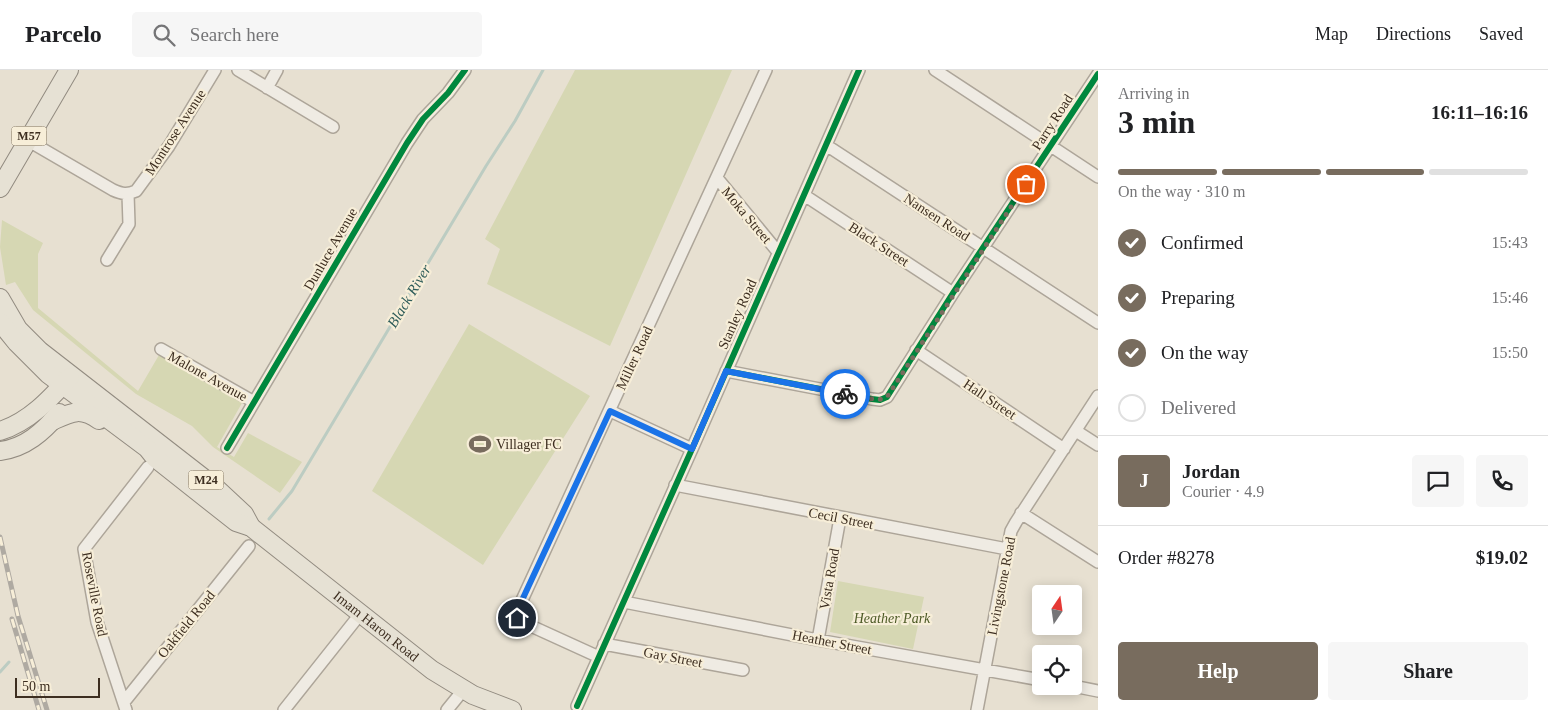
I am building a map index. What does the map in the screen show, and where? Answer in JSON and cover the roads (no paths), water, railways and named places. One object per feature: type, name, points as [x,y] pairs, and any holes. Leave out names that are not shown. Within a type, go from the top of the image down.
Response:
[{"type":"main road","name":"M57","points":[[0,188],[69,70]]},
{"type":"main road","points":[[0,298],[14,322],[29,340],[73,385]]},
{"type":"main road","points":[[0,322],[32,359],[73,385]]},
{"type":"main road","points":[[52,421],[73,385]]},
{"type":"main road","points":[[0,431],[13,427],[73,385]]},
{"type":"main road","name":"Imam Haron Road","points":[[73,385],[146,448],[152,463],[236,522],[251,527],[432,670],[482,699],[512,710]]},
{"type":"main road","name":"Imam Haron Road","points":[[73,385],[215,487],[244,514],[251,527]]},
{"type":"main road","points":[[2,451],[16,448],[27,442],[52,421],[72,412],[85,412],[142,452],[152,463]]},
{"type":"street","name":"Montrose Avenue","points":[[128,194],[136,191],[169,146],[215,70]]},
{"type":"street","points":[[238,70],[333,127]]},
{"type":"street","points":[[267,88],[277,70]]},
{"type":"street","name":"Dunluce Avenue","points":[[227,448],[407,142],[423,119],[448,93],[465,70]]},
{"type":"street","name":"Miller Road","points":[[599,657],[522,622],[516,616],[766,70]]},
{"type":"street","name":"Stanley Road","points":[[576,706],[860,70]]},
{"type":"street","points":[[935,70],[1098,177]]},
{"type":"street","name":"Parry Road","points":[[726,371],[880,400],[887,397],[953,293],[1098,74]]},
{"type":"street","points":[[27,140],[113,190],[121,194],[128,194],[129,224],[108,260]]},
{"type":"street","name":"Nansen Road","points":[[826,145],[1098,323]]},
{"type":"street","name":"Moka Street","points":[[717,178],[778,252]]},
{"type":"street","name":"Black Street","points":[[804,195],[953,293]]},
{"type":"street","name":"Malone Avenue","points":[[161,350],[254,402]]},
{"type":"street","name":"Hall Street","points":[[916,350],[1064,449]]},
{"type":"street","name":"Livingstone Road","points":[[977,710],[1011,531],[1098,396]]},
{"type":"street","points":[[610,411],[692,449]]},
{"type":"street","points":[[1076,431],[1098,446]]},
{"type":"street","name":"Roseville Road","points":[[125,706],[97,622],[84,550],[87,543],[152,463]]},
{"type":"street","name":"Cecil Street","points":[[675,486],[1008,549]]},
{"type":"street","points":[[1021,514],[1098,562]]},
{"type":"street","name":"Vista Road","points":[[818,640],[840,518]]},
{"type":"street","name":"Oakfield Road","points":[[125,706],[249,546]]},
{"type":"street","name":"Heather Street","points":[[624,602],[818,640],[1032,678]]},
{"type":"street","points":[[284,710],[361,614]]},
{"type":"street","name":"Gay Street","points":[[604,644],[743,670]]},
{"type":"street","points":[[1082,688],[1098,691]]},
{"type":"street","points":[[447,710],[464,689]]},
{"type":"waterway","name":"Black River","points":[[269,519],[292,491],[486,166],[515,121],[543,70]]},
{"type":"waterway","name":"Black River","points":[[0,672],[9,662]]},
{"type":"railway","points":[[0,537],[18,616],[47,710]]},
{"type":"railway","points":[[12,619],[39,710]]},
{"type":"place","name":"Villager FC","points":[[480,444]]},
{"type":"park label","name":"Heather Park","points":[[892,618]]}]
